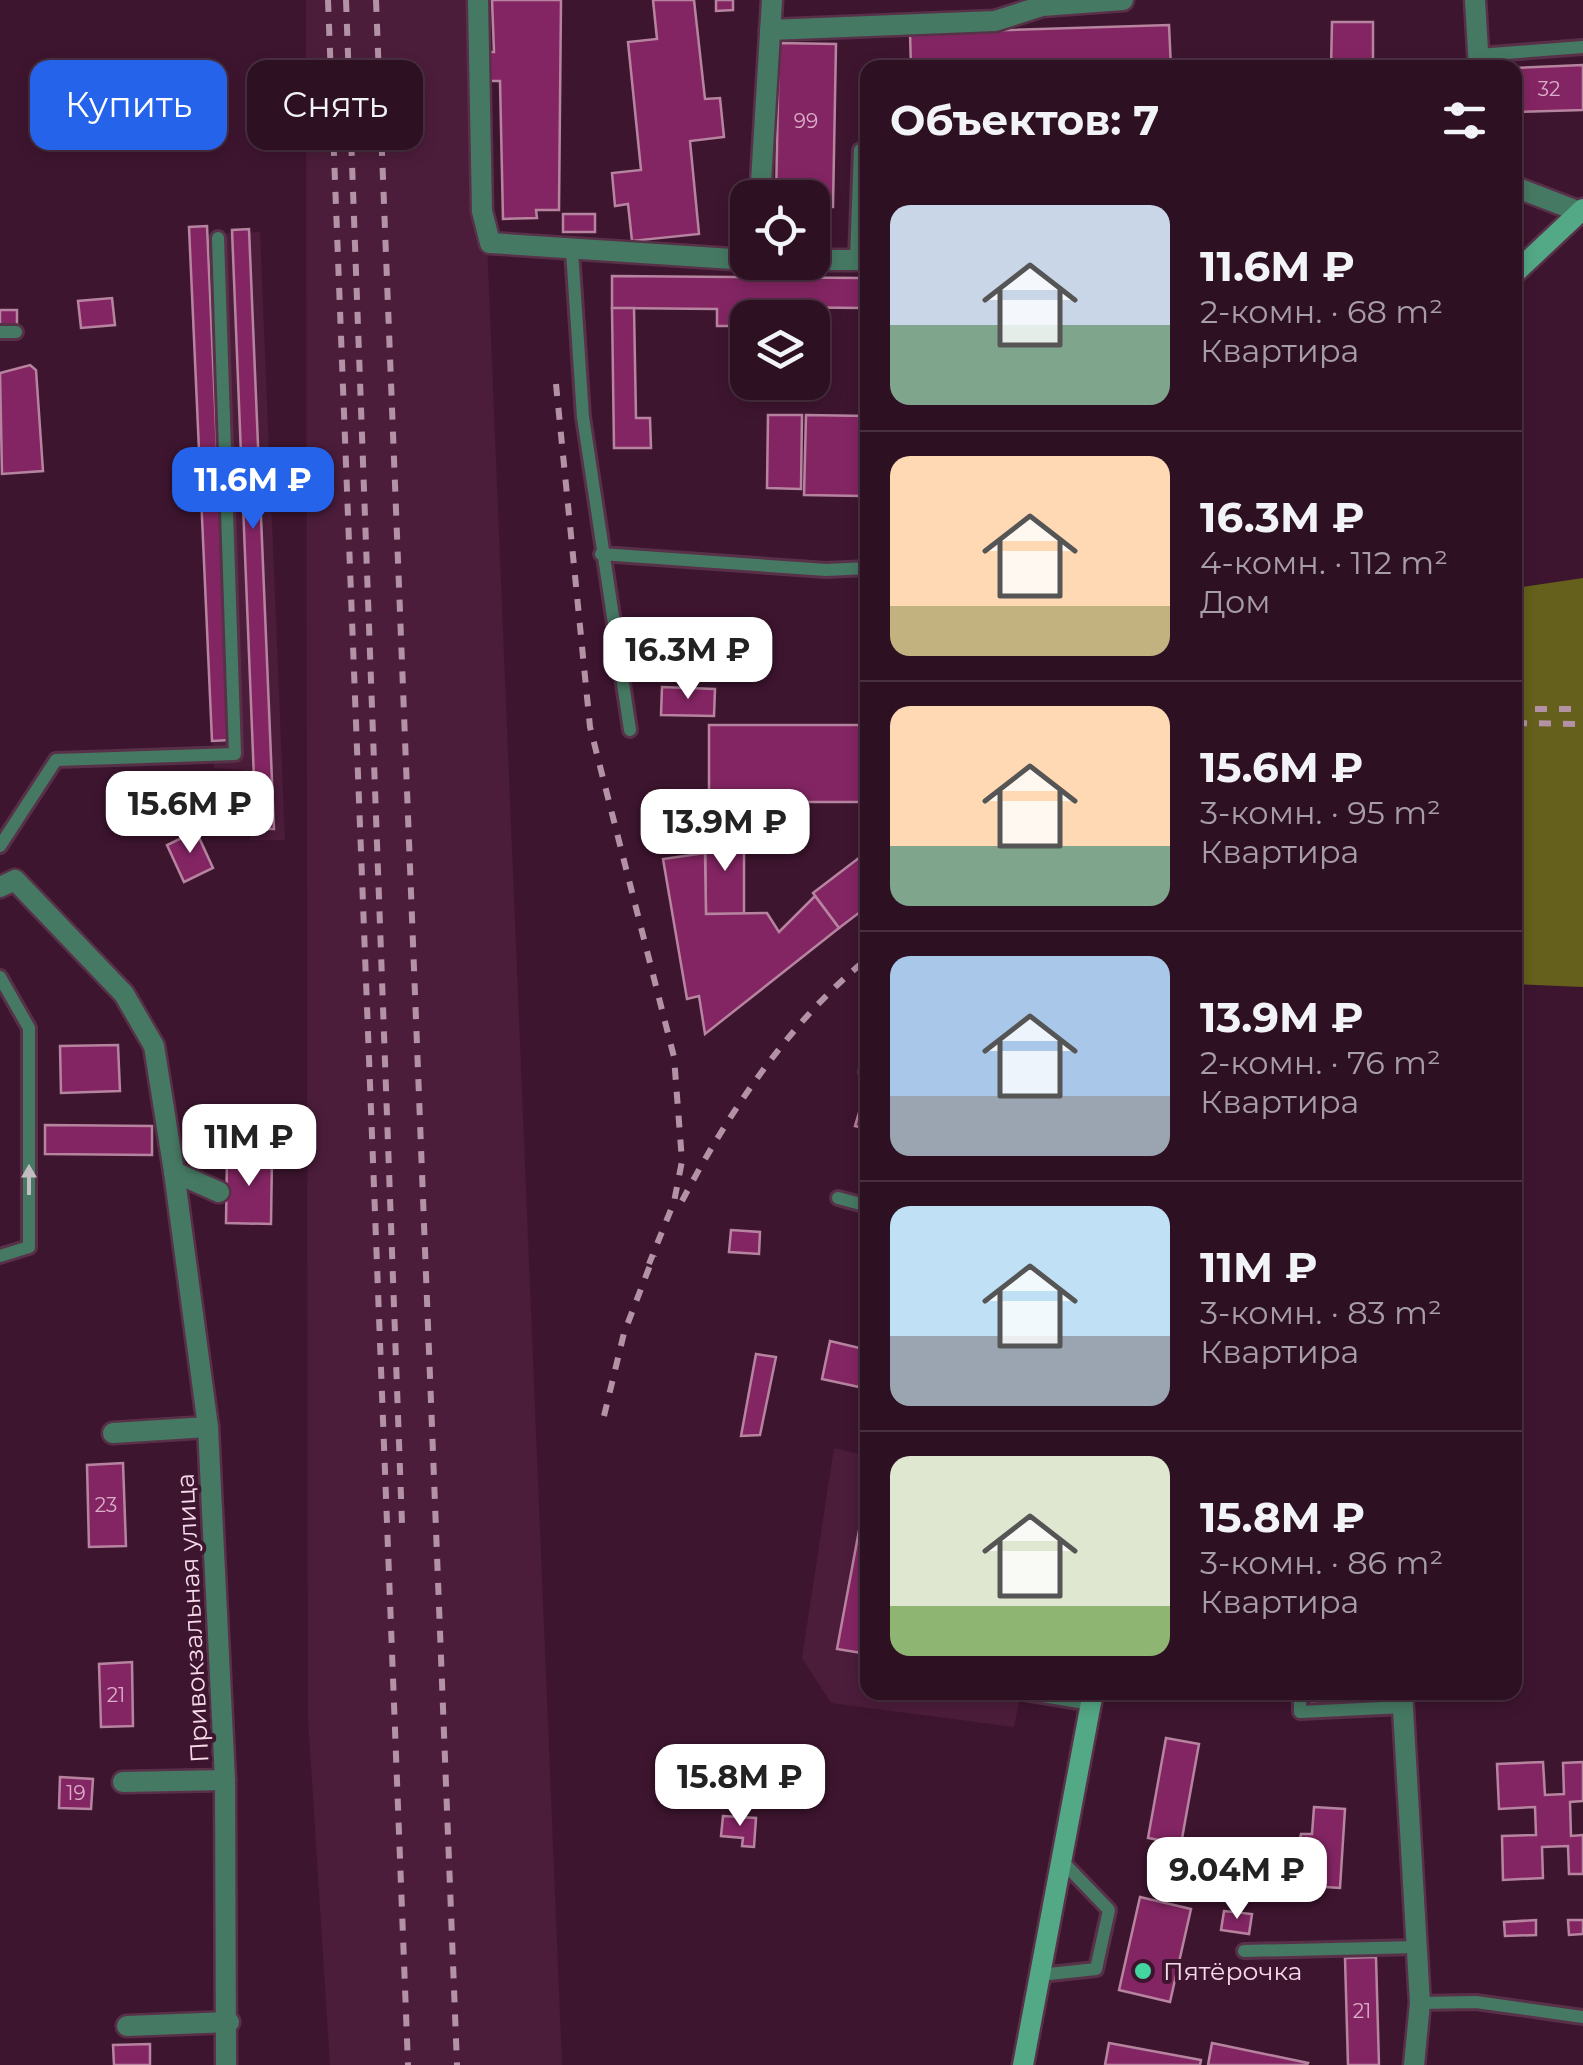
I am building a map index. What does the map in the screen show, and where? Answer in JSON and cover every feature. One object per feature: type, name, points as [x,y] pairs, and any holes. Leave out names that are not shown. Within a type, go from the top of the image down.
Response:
[{"type":"street","points":[[478,0],[482,212],[490,242],[572,251],[730,259]]},
{"type":"street","points":[[761,180],[772,0]]},
{"type":"street","points":[[770,30],[994,21],[1042,3],[1123,0]]},
{"type":"street","points":[[1475,0],[1479,60]]},
{"type":"street","points":[[1522,189],[1582,210],[1522,266]]},
{"type":"street","points":[[830,260],[860,260]]},
{"type":"street","name":"Привокзальная улица","points":[[0,887],[15,880],[124,994],[154,1046],[208,1428],[225,1780],[226,2065]]},
{"type":"street","points":[[174,1172],[219,1192]]},
{"type":"street","points":[[113,1432],[208,1428]]},
{"type":"street","points":[[1023,2065],[1092,1700]]},
{"type":"street","points":[[1402,1700],[1420,2004],[1414,2065]]},
{"type":"street","points":[[123,1782],[225,1780]]},
{"type":"street","points":[[127,2026],[228,2022]]},
{"type":"lane","points":[[1486,60],[1583,46]]},
{"type":"lane","points":[[0,846],[56,760],[235,754],[218,238]]},
{"type":"lane","points":[[572,251],[583,417],[630,730]]},
{"type":"lane","points":[[0,332],[16,332]]},
{"type":"lane","points":[[601,554],[826,570],[860,568]]},
{"type":"lane","points":[[0,978],[29,1028],[30,1247],[0,1256]]},
{"type":"lane","points":[[838,1198],[860,1204]]},
{"type":"lane","points":[[1300,1700],[1300,1712],[1402,1700]]},
{"type":"lane","points":[[1040,1975],[1096,1969],[1110,1910],[1062,1860]]},
{"type":"lane","points":[[1244,1950],[1418,1947]]},
{"type":"lane","points":[[1420,2004],[1476,2002],[1583,2017]]},
{"type":"shaded area","points":[[306,0],[477,0],[562,2065],[330,2065],[308,1717],[306,150],[423,150],[423,60],[306,60]]},
{"type":"shaded area","points":[[260,232],[285,840],[250,840],[242,770],[214,768],[192,235]]},
{"type":"shaded area","points":[[1583,578],[1583,987],[1522,984],[1522,587]]},
{"type":"shaded area","points":[[834,1448],[860,1454],[860,1700],[1020,1700],[1014,1727],[831,1703],[802,1658]]},
{"type":"building","points":[[492,0],[561,0],[559,210],[536,210],[537,218],[503,219],[500,81],[488,81],[488,52],[494,52]]},
{"type":"building","points":[[653,0],[694,0],[705,99],[720,98],[724,137],[690,141],[699,234],[632,241],[628,204],[615,206],[612,173],[641,170],[628,42],[657,39]]},
{"type":"building","points":[[716,0],[733,0],[733,10],[716,11]]},
{"type":"building","points":[[1332,22],[1373,22],[1373,60],[1331,60]]},
{"type":"building","points":[[1169,25],[1171,60],[911,60],[910,33]]},
{"type":"building","points":[[779,43],[836,44],[833,207],[830,180],[776,180]]},
{"type":"building","points":[[1583,65],[1583,110],[1522,112],[1522,68]]},
{"type":"building","points":[[563,214],[595,214],[595,232],[563,232]]},
{"type":"building","points":[[207,226],[230,740],[212,741],[189,227]]},
{"type":"building","points":[[249,229],[274,829],[256,829],[232,230]]},
{"type":"building","points":[[612,276],[730,277],[730,280],[860,278],[860,308],[830,308],[830,300],[730,300],[730,326],[717,326],[717,309],[612,308]]},
{"type":"building","points":[[112,298],[115,325],[81,328],[78,301]]},
{"type":"building","points":[[612,308],[634,308],[636,418],[650,418],[651,448],[614,448]]},
{"type":"building","points":[[0,310],[17,310],[17,325],[0,325]]},
{"type":"building","points":[[30,365],[36,370],[43,471],[2,474],[0,373]]},
{"type":"building","points":[[768,415],[802,415],[801,489],[767,488]]},
{"type":"building","points":[[806,415],[860,416],[860,496],[804,495]]},
{"type":"building","points":[[662,687],[715,689],[714,716],[661,715]]},
{"type":"building","points":[[709,725],[860,725],[860,802],[709,802]]},
{"type":"building","points":[[196,831],[213,868],[184,882],[167,845]]},
{"type":"building","points":[[705,835],[744,835],[744,914],[706,914]]},
{"type":"building","points":[[705,853],[706,914],[767,913],[779,932],[815,896],[839,928],[705,1034],[699,996],[687,999],[663,859]]},
{"type":"building","points":[[860,857],[860,912],[839,928],[813,893]]},
{"type":"building","points":[[118,1045],[120,1091],[61,1093],[60,1046]]},
{"type":"building","points":[[45,1125],[152,1126],[152,1155],[45,1154]]},
{"type":"building","points":[[227,1155],[272,1156],[271,1224],[226,1223]]},
{"type":"building","points":[[731,1230],[760,1232],[759,1254],[729,1252]]},
{"type":"building","points":[[830,1341],[860,1348],[860,1387],[822,1379]]},
{"type":"building","points":[[756,1354],[776,1357],[760,1435],[741,1436]]},
{"type":"building","points":[[123,1463],[126,1546],[89,1547],[87,1465]]},
{"type":"building","points":[[860,1525],[860,1653],[837,1649]]},
{"type":"building","points":[[132,1662],[133,1726],[101,1727],[99,1664]]},
{"type":"building","points":[[1312,1700],[1351,1700],[1351,1702],[1312,1704]]},
{"type":"building","points":[[1166,1738],[1199,1744],[1181,1844],[1148,1838]]},
{"type":"building","points":[[1543,1762],[1545,1795],[1564,1794],[1563,1763],[1583,1762],[1583,1801],[1570,1802],[1571,1836],[1583,1835],[1583,1874],[1569,1874],[1568,1846],[1542,1847],[1543,1878],[1503,1880],[1502,1836],[1536,1835],[1535,1807],[1499,1809],[1497,1764]]},
{"type":"building","points":[[60,1777],[93,1779],[91,1809],[59,1808]]},
{"type":"building","points":[[1314,1807],[1345,1809],[1340,1888],[1309,1886],[1310,1865],[1295,1861],[1301,1834],[1312,1834]]},
{"type":"building","points":[[723,1816],[756,1818],[754,1847],[742,1846],[743,1838],[721,1836]]},
{"type":"building","points":[[1140,1897],[1191,1909],[1170,2002],[1119,1990]]},
{"type":"building","points":[[1224,1911],[1252,1914],[1249,1934],[1221,1930]]},
{"type":"building","points":[[1536,1920],[1536,1935],[1505,1936],[1504,1922]]},
{"type":"building","points":[[1568,1920],[1583,1920],[1583,1934],[1569,1935]]},
{"type":"building","points":[[1376,1957],[1379,2065],[1348,2065],[1345,1958]]},
{"type":"building","points":[[1109,2043],[1201,2060],[1200,2065],[1105,2065]]},
{"type":"building","points":[[1212,2043],[1308,2063],[1208,2065]]},
{"type":"building","points":[[150,2044],[150,2065],[114,2065],[113,2045]]},
{"type":"railway","points":[[328,0],[408,2065]]},
{"type":"railway","points":[[346,0],[402,1524]]},
{"type":"railway","points":[[376,0],[457,2065]]},
{"type":"railway","points":[[556,384],[590,727],[674,1057],[682,1161],[674,1202],[649,1264]]},
{"type":"railway","points":[[1535,709],[1583,709]]},
{"type":"railway","points":[[1522,723],[1583,724]]},
{"type":"railway","points":[[682,1201],[763,1070],[812,1010],[860,965]]},
{"type":"railway","points":[[604,1416],[624,1333],[654,1255]]},
{"type":"place","name":"Пятёрочка","points":[[1143,1971]]}]
